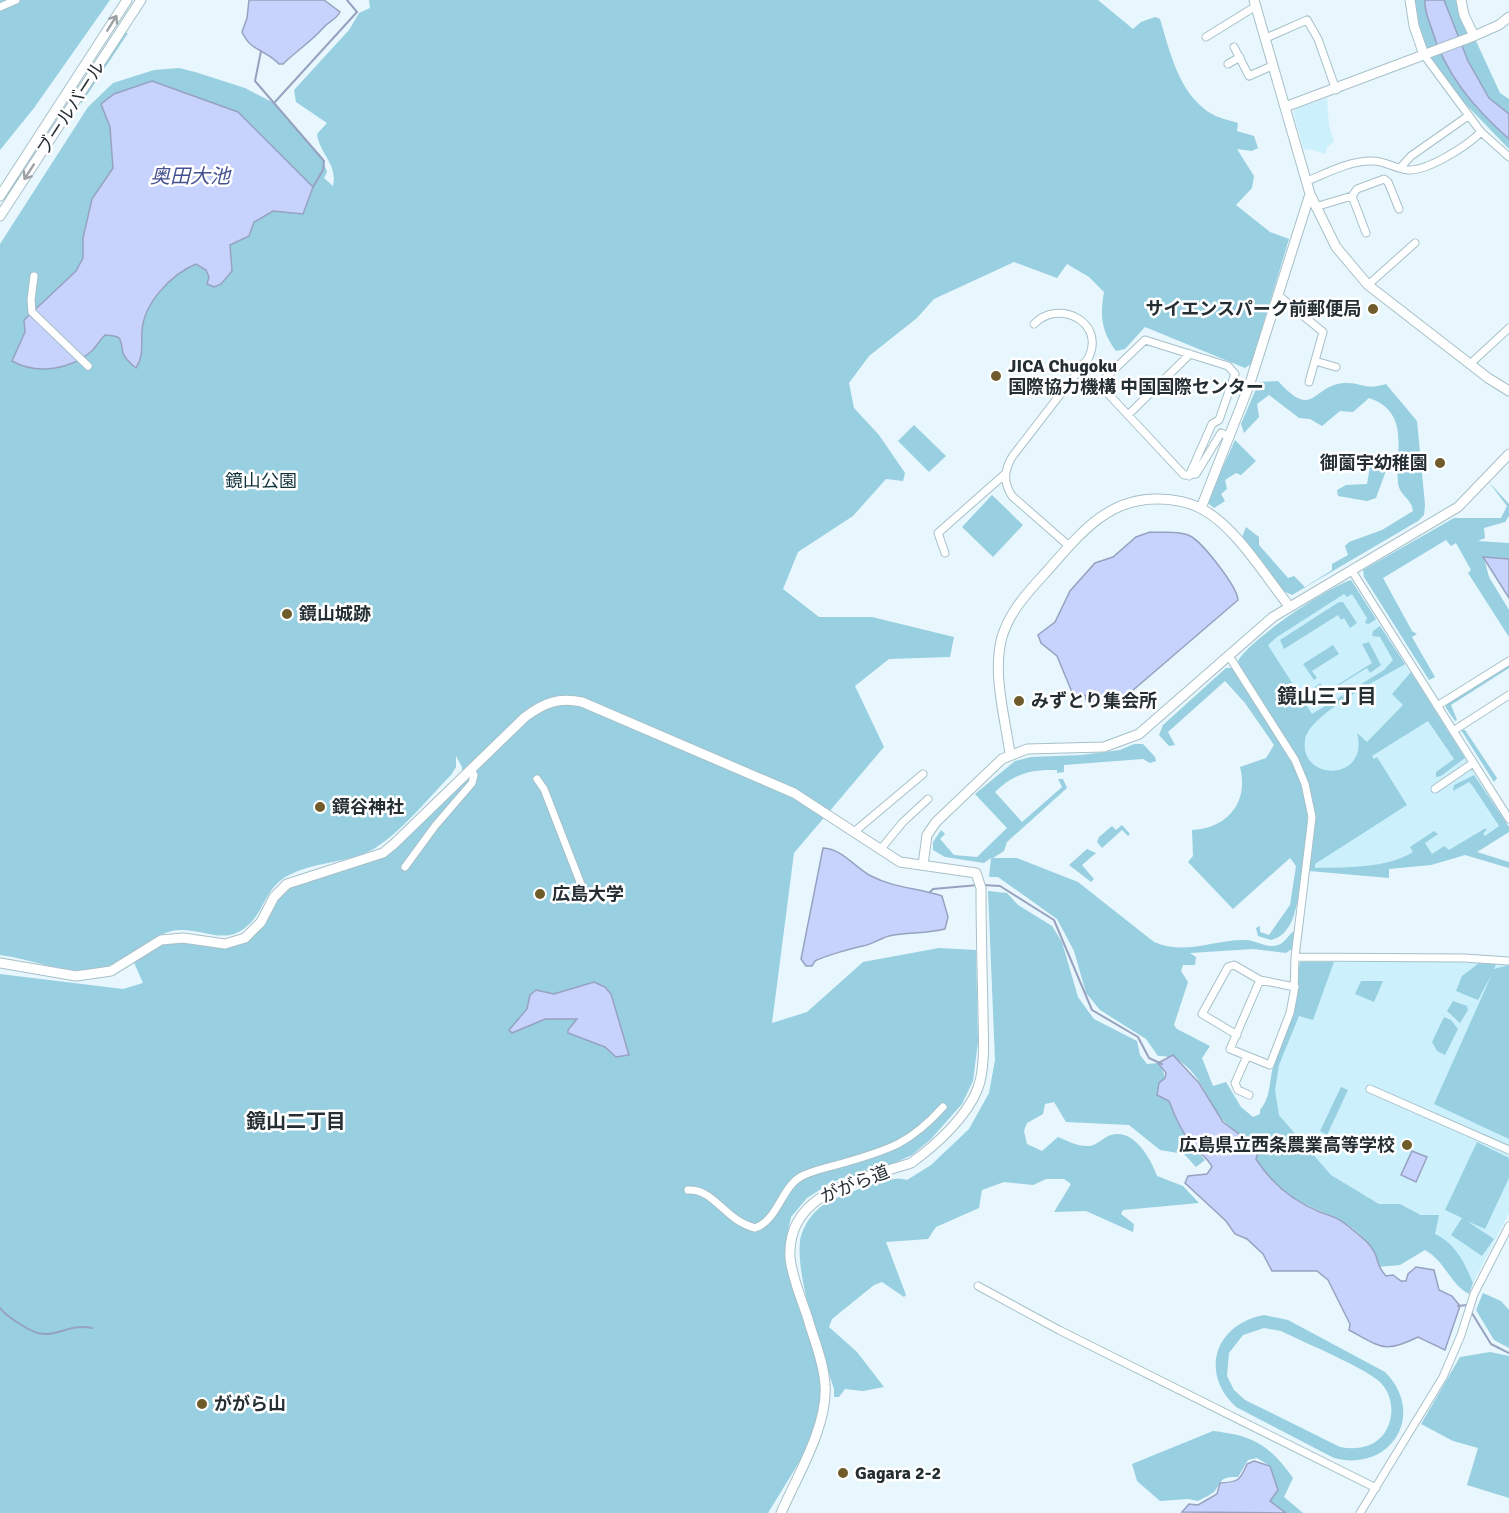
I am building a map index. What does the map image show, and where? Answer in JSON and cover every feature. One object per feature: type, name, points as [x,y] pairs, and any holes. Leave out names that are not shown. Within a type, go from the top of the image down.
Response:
[{"type":"street","points":[[0,7],[16,0]]},
{"type":"street","points":[[0,196],[127,0]]},
{"type":"street","name":"ブールバール","points":[[0,216],[141,0]]},
{"type":"street","points":[[1410,0],[1414,26],[1425,55],[1480,132],[1509,157]]},
{"type":"street","points":[[1461,0],[1464,15],[1474,36]]},
{"type":"street","points":[[1206,37],[1255,3],[1310,194],[1336,247],[1368,285],[1509,392]]},
{"type":"street","points":[[1285,107],[1336,90],[1474,36],[1509,17]]},
{"type":"street","points":[[1266,38],[1306,20],[1318,39],[1336,90]]},
{"type":"street","points":[[1234,47],[1249,76],[1272,66]]},
{"type":"street","points":[[1228,64],[1240,57]]},
{"type":"street","points":[[1400,168],[1411,156],[1468,116]]},
{"type":"street","points":[[1306,181],[1357,163],[1372,161],[1418,170],[1471,142],[1480,132]]},
{"type":"street","points":[[1315,207],[1352,196],[1357,189],[1384,179],[1388,182],[1399,209]]},
{"type":"street","points":[[1201,508],[1230,437],[1310,194]]},
{"type":"street","points":[[1352,196],[1366,233]]},
{"type":"street","points":[[1368,285],[1415,243]]},
{"type":"street","points":[[34,276],[32,312],[88,366]]},
{"type":"street","points":[[1278,295],[1323,332],[1309,382]]},
{"type":"street","points":[[945,553],[938,532],[1005,474],[1012,457],[1089,357],[1093,348],[1090,328],[1081,320],[1053,313],[1034,324]]},
{"type":"street","points":[[1470,364],[1509,328]]},
{"type":"street","points":[[1189,476],[1212,424],[1219,420],[1235,374],[1228,366],[1145,340],[1099,384],[1184,475],[1189,476],[1196,474],[1221,433],[1230,437]]},
{"type":"street","points":[[1128,415],[1191,354]]},
{"type":"street","points":[[1314,361],[1336,367]]},
{"type":"street","points":[[0,963],[76,976],[111,971],[161,940],[183,938],[225,944],[245,938],[261,922],[274,897],[287,884],[383,853],[525,717],[543,704],[564,698],[582,702],[794,793],[900,862],[923,865],[927,835],[936,822],[994,764],[1010,754],[1027,749],[1104,747],[1138,734],[1289,606],[1458,507],[1509,454]]},
{"type":"street","points":[[1005,474],[1006,486],[1012,496],[1069,546]]},
{"type":"street","points":[[1010,754],[999,676],[1002,637],[1015,608],[1096,519],[1124,504],[1147,499],[1170,499],[1201,508],[1232,534],[1289,606]]},
{"type":"street","points":[[1352,571],[1509,819]]},
{"type":"street","points":[[1229,656],[1295,760],[1309,798],[1312,817],[1295,957],[1295,987],[1290,1013],[1270,1065],[1230,1049],[1260,980]]},
{"type":"street","points":[[1437,706],[1509,661]]},
{"type":"street","points":[[1453,731],[1509,695]]},
{"type":"street","points":[[1435,789],[1473,763]]},
{"type":"street","points":[[405,867],[435,826],[472,783],[474,775],[471,770]]},
{"type":"street","points":[[854,832],[923,774]]},
{"type":"street","points":[[537,779],[544,789],[584,892],[592,895]]},
{"type":"street","points":[[880,850],[903,822],[928,799]]},
{"type":"street","name":"ががら道","points":[[781,1513],[825,1406],[825,1383],[820,1359],[790,1259],[793,1232],[804,1211],[822,1196],[911,1163],[919,1157],[955,1121],[978,1088],[983,1055],[979,881],[923,865]]},
{"type":"street","points":[[1295,957],[1464,958],[1509,961]]},
{"type":"street","points":[[1237,1035],[1202,1014],[1228,966],[1234,965],[1260,980],[1295,987]]},
{"type":"street","points":[[1247,1056],[1235,1083],[1238,1090],[1248,1095]]},
{"type":"street","points":[[1370,1089],[1509,1150]]},
{"type":"street","points":[[688,1191],[705,1193],[730,1217],[755,1228],[766,1221],[788,1189],[804,1175],[891,1149],[908,1140],[943,1107]]},
{"type":"street","points":[[1360,1513],[1443,1377],[1472,1302],[1509,1226]]},
{"type":"street","points":[[978,1286],[1059,1330],[1376,1488]]},
{"type":"shaded area","points":[[1327,98],[1329,125],[1334,142],[1328,146],[1325,154],[1310,149],[1304,150],[1293,112]]},
{"type":"shaded area","points":[[1351,580],[1509,827],[1509,832],[1476,852],[1431,865],[1314,868],[1315,817],[1307,780],[1238,661],[1243,653],[1287,617]]},
{"type":"shaded area","name":"広島県立西条農業高等学校","points":[[1300,962],[1456,962],[1509,965],[1509,1213],[1473,1283],[1466,1266],[1435,1234],[1436,1222],[1400,1204],[1379,1204],[1331,1175],[1276,1111],[1273,1066],[1292,1015]]},
{"type":"green space","points":[[0,0],[110,0],[34,108],[0,150]]},
{"type":"green space","name":"鏡山公園","points":[[369,0],[1098,0],[1133,29],[1141,22],[1155,17],[1160,19],[1176,70],[1197,102],[1218,117],[1238,123],[1237,131],[1254,136],[1258,148],[1252,151],[1237,149],[1254,176],[1252,188],[1236,205],[1270,232],[1289,239],[1251,364],[1245,368],[1145,327],[1125,349],[1116,351],[1107,337],[1103,323],[1104,292],[1089,277],[1067,264],[1057,278],[1014,262],[934,299],[917,318],[869,356],[849,383],[854,408],[879,435],[905,473],[903,481],[886,479],[853,516],[798,552],[783,589],[819,617],[872,617],[954,637],[950,657],[889,659],[855,686],[884,747],[794,853],[772,1023],[807,1012],[863,962],[939,948],[976,950],[978,1042],[973,1081],[962,1104],[931,1139],[912,1155],[890,1165],[832,1182],[807,1198],[791,1217],[786,1240],[789,1266],[821,1353],[820,1428],[768,1513],[0,1513],[0,974],[123,989],[143,983],[132,958],[161,940],[225,944],[245,938],[287,884],[383,853],[462,778],[462,767],[456,756],[456,767],[451,775],[398,830],[374,848],[354,857],[298,871],[281,880],[269,893],[252,921],[238,932],[222,936],[189,930],[171,931],[113,964],[91,970],[65,969],[0,955],[0,244],[88,107],[113,83],[154,70],[179,68],[195,72],[245,88],[274,103],[322,157],[327,172],[324,178],[333,186],[331,165],[321,148],[317,134],[327,123],[296,102],[294,90],[349,30],[359,13],[370,8]]},
{"type":"green space","points":[[1414,0],[1462,0],[1464,15],[1500,93],[1509,99],[1509,149],[1450,88],[1419,39]]},
{"type":"green space","points":[[125,33],[128,33],[81,104],[82,97]]},
{"type":"green space","points":[[1278,381],[1290,393],[1299,399],[1306,400],[1333,385],[1350,383],[1373,387],[1386,384],[1417,421],[1425,505],[1424,515],[1418,521],[1292,595],[1283,591],[1242,537],[1246,527],[1259,537],[1259,545],[1288,578],[1294,576],[1305,587],[1332,570],[1332,564],[1348,555],[1345,546],[1349,542],[1382,530],[1413,511],[1398,483],[1399,446],[1396,423],[1391,413],[1382,404],[1369,398],[1353,412],[1340,411],[1322,426],[1310,419],[1299,418],[1269,395],[1257,404],[1259,417],[1244,433],[1241,424],[1259,382]]},
{"type":"green space","points":[[914,425],[946,456],[929,472],[898,441]]},
{"type":"green space","points":[[1235,440],[1256,461],[1241,475],[1236,473],[1225,480],[1227,489],[1221,494],[1225,501],[1214,508],[1208,503],[1209,498]]},
{"type":"green space","points":[[1381,458],[1388,465],[1376,498],[1367,501],[1338,496],[1337,490],[1346,485],[1367,484],[1370,467]]},
{"type":"green space","points":[[1488,481],[1509,504],[1509,516],[1505,522],[1484,528],[1485,538],[1478,541],[1509,543],[1509,559],[1484,558],[1489,577],[1509,610],[1509,637],[1468,573],[1471,570],[1456,543],[1451,546],[1446,540],[1383,578],[1412,631],[1417,634],[1412,637],[1435,677],[1429,680],[1364,577],[1363,570],[1454,518],[1501,518],[1507,506]]},
{"type":"green space","points":[[992,495],[1023,525],[993,557],[962,527]]},
{"type":"green space","points":[[1351,580],[1376,619],[1369,624],[1365,623],[1367,618],[1352,594],[1347,597],[1344,594],[1268,645],[1312,714],[1384,670],[1393,660],[1380,637],[1372,636],[1373,631],[1380,626],[1405,664],[1332,708],[1319,719],[1305,740],[1306,754],[1312,764],[1334,771],[1345,768],[1354,761],[1358,749],[1357,733],[1367,742],[1403,705],[1392,694],[1411,672],[1465,758],[1441,776],[1436,777],[1436,772],[1454,759],[1428,721],[1372,756],[1374,759],[1377,757],[1407,805],[1315,864],[1315,868],[1365,866],[1391,862],[1413,852],[1410,847],[1434,831],[1438,834],[1425,843],[1432,854],[1444,846],[1449,850],[1487,829],[1483,834],[1485,836],[1499,826],[1472,785],[1469,782],[1453,791],[1454,785],[1474,775],[1509,827],[1509,832],[1477,852],[1509,862],[1509,868],[1465,855],[1431,865],[1389,869],[1389,878],[1309,871],[1314,820],[1307,782],[1300,764],[1246,678],[1238,661],[1257,640],[1290,615]]},
{"type":"green space","points":[[1339,602],[1343,602],[1357,623],[1350,628],[1344,618],[1341,620],[1338,615],[1284,649],[1280,640]]},
{"type":"green space","points":[[1369,642],[1381,665],[1370,673],[1367,668],[1321,696],[1315,687],[1320,683],[1326,692],[1372,663],[1362,644]]},
{"type":"green space","points":[[1333,645],[1339,654],[1312,671],[1317,678],[1314,680],[1303,664]]},
{"type":"green space","points":[[1509,664],[1509,668],[1451,705],[1457,720],[1455,721],[1446,708],[1446,704]]},
{"type":"green space","points":[[1226,668],[1234,668],[1279,738],[1290,757],[1304,795],[1307,834],[1296,906],[1292,921],[1284,933],[1271,940],[1258,936],[1256,928],[1260,926],[1260,932],[1269,935],[1290,905],[1296,866],[1290,858],[1233,909],[1188,862],[1193,856],[1192,830],[1216,824],[1233,811],[1241,791],[1240,767],[1266,758],[1274,745],[1245,703],[1225,681],[1168,732],[1175,745],[1169,746],[1159,735],[1163,725]]},
{"type":"green space","points":[[1461,730],[1465,730],[1497,778],[1494,782]]},
{"type":"green space","points":[[1134,744],[1143,744],[1156,761],[1150,763],[1143,759],[1064,765],[1064,772],[1057,773],[1057,770],[1047,770],[1031,772],[1016,777],[1002,786],[995,792],[1022,822],[1062,787],[1058,779],[1063,779],[1067,788],[1007,842],[1004,851],[993,858],[1017,858],[1078,882],[1154,942],[1166,946],[1188,947],[1246,940],[1274,946],[1283,942],[1294,931],[1292,949],[1286,953],[1253,949],[1190,953],[1196,957],[1195,965],[1183,965],[1181,971],[1188,982],[1174,1025],[1177,1029],[1210,1046],[1202,1058],[1213,1086],[1226,1082],[1241,1107],[1253,1117],[1260,1114],[1268,1095],[1276,1054],[1295,989],[1300,962],[1334,962],[1313,1020],[1299,1016],[1279,1065],[1275,1090],[1279,1115],[1331,1175],[1379,1204],[1400,1204],[1421,1215],[1439,1215],[1435,1234],[1454,1248],[1463,1261],[1473,1283],[1469,1294],[1462,1290],[1438,1260],[1425,1250],[1400,1265],[1378,1267],[1373,1251],[1365,1239],[1353,1229],[1340,1220],[1296,1200],[1276,1187],[1244,1142],[1219,1115],[1194,1074],[1179,1061],[1158,1056],[1146,1039],[1100,1010],[1086,993],[1074,951],[1057,919],[998,877],[989,877],[991,858],[984,863],[945,857],[933,850],[933,842],[941,830],[945,834],[940,839],[954,855],[977,857],[1007,828],[975,794],[1015,761],[1031,757],[1081,755],[1120,750]]},
{"type":"green space","points":[[1122,825],[1130,834],[1128,836],[1122,830],[1102,848],[1097,842],[1099,837],[1112,826],[1116,830]]},
{"type":"green space","points":[[1087,849],[1096,853],[1082,865],[1094,879],[1091,882],[1069,865]]},
{"type":"green space","points":[[988,891],[1007,893],[1018,905],[1052,926],[1062,942],[1078,997],[1094,1019],[1137,1041],[1140,1055],[1147,1064],[1158,1063],[1163,1072],[1168,1098],[1176,1119],[1189,1141],[1205,1160],[1196,1167],[1184,1154],[1160,1150],[1129,1125],[1066,1122],[1054,1102],[1045,1104],[1043,1114],[1027,1123],[1024,1131],[1027,1144],[1042,1151],[1058,1137],[1086,1146],[1093,1145],[1111,1135],[1127,1136],[1134,1140],[1146,1154],[1157,1176],[1183,1186],[1199,1203],[1123,1210],[1121,1214],[1134,1224],[1133,1232],[1086,1211],[1054,1212],[1071,1184],[1064,1179],[1046,1179],[1033,1185],[1004,1182],[982,1190],[979,1208],[936,1227],[928,1239],[886,1242],[906,1295],[904,1297],[882,1282],[874,1285],[832,1319],[829,1327],[857,1352],[884,1387],[863,1391],[845,1389],[839,1397],[834,1397],[834,1389],[811,1315],[802,1276],[800,1241],[802,1233],[814,1213],[828,1202],[878,1182],[893,1179],[907,1180],[931,1165],[969,1129],[989,1093],[995,1060]]},
{"type":"green space","points":[[1479,963],[1496,964],[1494,969],[1509,965],[1509,1139],[1434,1104],[1492,974],[1478,1000],[1456,991],[1462,976]]},
{"type":"green space","points":[[1361,981],[1383,981],[1374,1002],[1355,994]]},
{"type":"green space","points":[[1453,1001],[1467,1006],[1468,1010],[1460,1023],[1447,1011]]},
{"type":"green space","points":[[1444,1017],[1451,1020],[1458,1029],[1445,1055],[1437,1051],[1432,1042]]},
{"type":"green space","points":[[1341,1087],[1348,1090],[1327,1135],[1320,1131]]},
{"type":"green space","points":[[1477,1142],[1509,1158],[1509,1178],[1485,1229],[1467,1221],[1494,1239],[1482,1256],[1451,1235],[1462,1218],[1445,1210]]},
{"type":"green space","points":[[1483,1293],[1501,1301],[1509,1310],[1509,1348],[1494,1340],[1476,1310]]},
{"type":"green space","points":[[1264,1315],[1288,1320],[1385,1372],[1397,1388],[1403,1405],[1402,1422],[1397,1436],[1386,1448],[1372,1457],[1354,1460],[1334,1458],[1236,1407],[1225,1394],[1218,1380],[1216,1365],[1218,1352],[1224,1339],[1234,1328],[1247,1320]],"holes":[[[1264,1328],[1281,1331],[1349,1363],[1381,1383],[1391,1402],[1391,1416],[1387,1429],[1379,1439],[1363,1447],[1340,1447],[1245,1400],[1234,1390],[1227,1376],[1229,1353],[1243,1335]]]},
{"type":"green space","points":[[1490,1352],[1509,1356],[1509,1498],[1467,1485],[1478,1448],[1453,1441],[1421,1424],[1460,1357]]},
{"type":"green space","points":[[1213,1431],[1249,1439],[1276,1457],[1293,1478],[1284,1497],[1303,1513],[1286,1513],[1269,1501],[1270,1466],[1257,1458],[1248,1460],[1238,1477],[1223,1480],[1215,1491],[1198,1501],[1188,1499],[1160,1501],[1137,1481],[1132,1464]]},
{"type":"water","points":[[249,0],[324,0],[340,12],[314,38],[283,64],[279,64],[269,55],[254,47],[242,32],[247,18]]},
{"type":"water","points":[[1425,0],[1444,0],[1468,61],[1489,98],[1509,114],[1509,139],[1472,102],[1452,75],[1426,14]]},
{"type":"water","name":"奥田大池","points":[[152,81],[238,112],[313,187],[303,214],[273,211],[254,222],[249,236],[230,245],[232,271],[221,284],[214,287],[207,284],[209,277],[206,270],[196,264],[169,282],[153,300],[147,311],[142,332],[141,355],[136,368],[124,355],[120,339],[105,335],[84,357],[64,366],[32,368],[12,361],[25,332],[24,320],[76,271],[83,258],[83,238],[92,199],[113,168],[110,127],[101,104],[114,94]]},
{"type":"water","points":[[1150,532],[1177,533],[1192,537],[1219,566],[1232,585],[1238,600],[1118,703],[1103,705],[1086,700],[1085,695],[1074,697],[1057,656],[1041,643],[1038,635],[1055,622],[1070,591],[1095,563],[1113,557],[1136,537]]},
{"type":"water","points":[[1483,557],[1509,559],[1509,598],[1485,560]]},
{"type":"water","points":[[823,848],[837,852],[880,880],[942,896],[948,917],[945,929],[889,936],[825,957],[815,961],[812,966],[806,966],[801,959]]},
{"type":"water","points":[[594,982],[605,987],[611,994],[629,1055],[616,1057],[605,1047],[568,1033],[577,1019],[545,1019],[512,1033],[509,1030],[527,1009],[530,995],[536,990],[554,994]]},
{"type":"water","points":[[1173,1055],[1199,1083],[1223,1122],[1259,1149],[1256,1159],[1276,1184],[1300,1203],[1345,1223],[1368,1243],[1386,1276],[1393,1275],[1401,1281],[1406,1281],[1408,1274],[1416,1267],[1434,1270],[1439,1290],[1452,1296],[1460,1306],[1445,1350],[1418,1337],[1390,1347],[1383,1346],[1368,1341],[1349,1330],[1350,1324],[1328,1280],[1317,1271],[1272,1271],[1263,1254],[1247,1239],[1235,1234],[1226,1221],[1185,1183],[1188,1176],[1207,1174],[1212,1167],[1208,1160],[1194,1148],[1176,1118],[1169,1101],[1157,1095],[1159,1083],[1165,1078],[1166,1073],[1158,1063]]},
{"type":"water","points":[[1412,1151],[1427,1157],[1416,1182],[1401,1175]]},
{"type":"water","points":[[1254,1461],[1270,1466],[1278,1490],[1270,1501],[1286,1513],[1182,1512],[1189,1504],[1198,1505],[1217,1494],[1220,1483],[1238,1480],[1247,1464]]},
{"type":"waterway","points":[[274,103],[357,12],[347,0]]},
{"type":"waterway","points":[[261,51],[255,81],[324,161],[323,170],[313,187]]},
{"type":"waterway","points":[[930,892],[933,889],[978,885]]},
{"type":"waterway","points":[[983,885],[1000,886],[1054,920],[1092,1010],[1138,1037],[1149,1058],[1162,1064]]},
{"type":"waterway","points":[[1458,1306],[1467,1305],[1491,1344],[1509,1353]]},
{"type":"waterway","points":[[0,1308],[23,1326],[43,1334],[73,1328],[92,1328]]},
{"type":"place","name":"サイエンスパーク前郵便局","points":[[1373,309]]},
{"type":"place","name":"JICA Chugoku 国際協力機構 中国国際センター","points":[[996,376]]},
{"type":"place","name":"御薗宇幼稚園","points":[[1440,463]]},
{"type":"place","name":"鏡山城跡","points":[[287,614]]},
{"type":"place","name":"みずとり集会所","points":[[1019,701]]},
{"type":"place","name":"鏡谷神社","points":[[320,807]]},
{"type":"place","name":"広島大学","points":[[540,894]]},
{"type":"place","name":"広島県立西条農業高等学校","points":[[1407,1145]]},
{"type":"place","name":"ががら山","points":[[202,1404]]},
{"type":"place","name":"Gagara 2-2","points":[[843,1473]]},
{"type":"district","name":"鏡山三丁目","points":[[1327,696]]},
{"type":"district","name":"鏡山二丁目","points":[[296,1121]]}]
